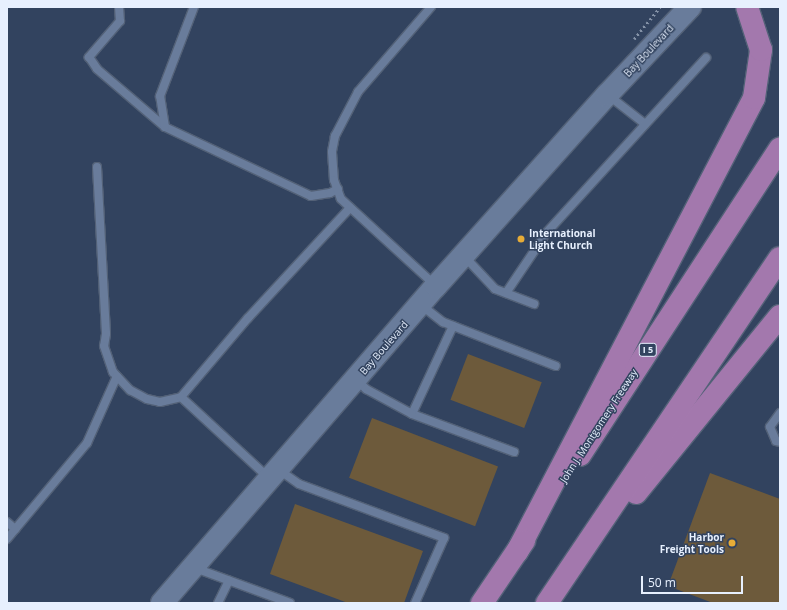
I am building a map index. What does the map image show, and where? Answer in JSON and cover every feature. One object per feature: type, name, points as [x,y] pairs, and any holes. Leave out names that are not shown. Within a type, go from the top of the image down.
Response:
[{"type":"highway","points":[[517,552],[754,98],[761,50],[747,7]]},
{"type":"highway","name":"John J. Montgomery Freeway","points":[[482,603],[517,552],[780,148]]},
{"type":"highway","points":[[547,603],[780,258]]},
{"type":"highway","points":[[563,579],[780,316]]},
{"type":"street","name":"Bay Boulevard","points":[[607,95],[674,7]]},
{"type":"street","name":"Bay Boulevard","points":[[162,603],[436,286],[607,95],[690,7]]},
{"type":"lane","points":[[119,7],[120,21],[89,57],[97,69],[165,127],[311,196],[330,193],[338,189]]},
{"type":"lane","points":[[165,127],[160,96],[194,7]]},
{"type":"lane","points":[[432,7],[358,92],[335,136],[332,152],[334,180],[341,199],[436,286]]},
{"type":"lane","points":[[506,293],[547,232],[706,58]]},
{"type":"lane","points":[[607,95],[645,124]]},
{"type":"lane","points":[[97,166],[106,334],[104,346],[117,376],[130,390],[147,399],[160,402],[180,397],[248,318],[350,208]]},
{"type":"lane","points":[[464,256],[495,289],[534,304]]},
{"type":"lane","points":[[421,305],[443,322],[556,366]]},
{"type":"lane","points":[[412,414],[453,326]]},
{"type":"lane","points":[[7,538],[87,443],[117,376]]},
{"type":"lane","points":[[356,380],[366,389],[412,414],[514,452]]},
{"type":"lane","points":[[180,397],[275,474],[444,538],[415,603]]},
{"type":"lane","points":[[780,413],[770,427],[776,440],[780,442]]},
{"type":"lane","points":[[7,522],[15,529]]},
{"type":"lane","points":[[194,567],[290,603]]},
{"type":"lane","points":[[218,603],[229,580]]},
{"type":"building","points":[[468,354],[542,382],[524,428],[450,400]]},
{"type":"building","points":[[372,418],[498,466],[475,526],[349,478]]},
{"type":"building","name":"Harbor Freight Tools","points":[[710,473],[780,499],[780,603],[713,603],[668,586]]},
{"type":"building","points":[[295,504],[423,551],[404,603],[348,603],[270,574]]},
{"type":"place","name":"International Light Church","points":[[521,239]]},
{"type":"place","name":"Harbor Freight Tools","points":[[732,543]]}]
